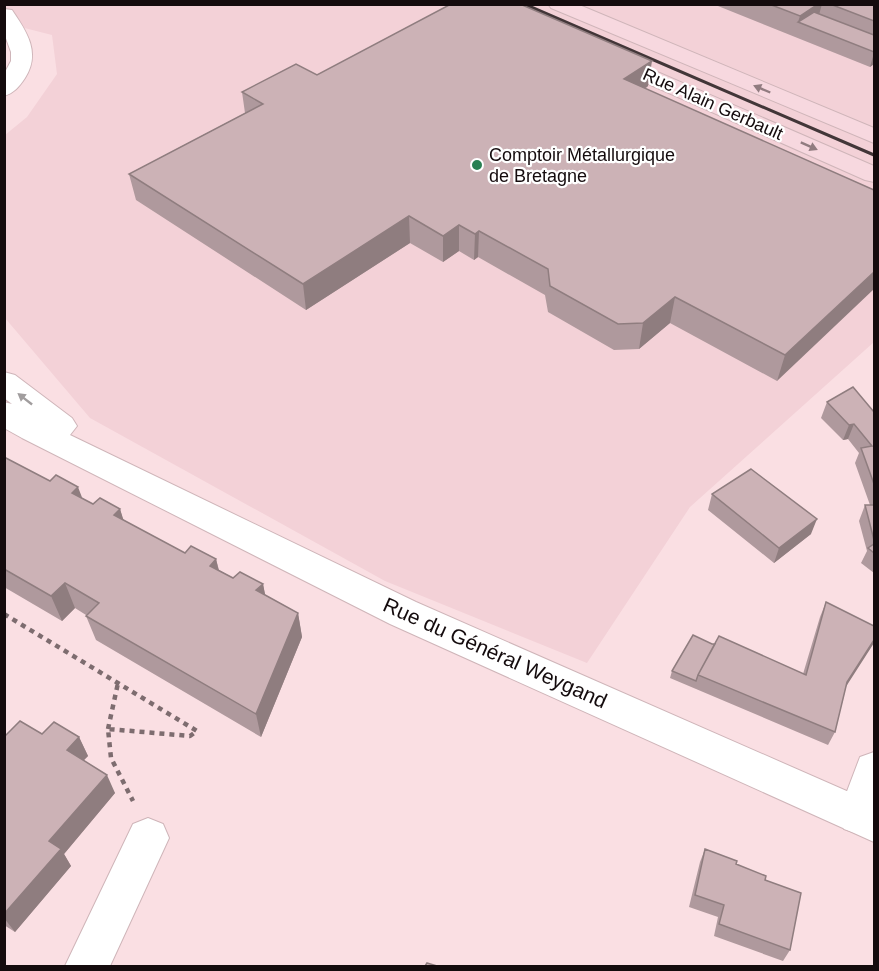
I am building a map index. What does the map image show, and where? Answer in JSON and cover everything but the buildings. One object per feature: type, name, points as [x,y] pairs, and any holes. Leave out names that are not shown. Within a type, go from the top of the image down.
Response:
[{"type":"main road","name":"Rue Alain Gerbault","points":[[558,4],[874,136]]},
{"type":"main road","name":"Rue Alain Gerbault","points":[[594,52],[874,175]]},
{"type":"street","points":[[4,15],[21,41],[24,61],[8,84]]},
{"type":"street","name":"Rue du Général Weygand","points":[[4,382],[121,473]]},
{"type":"street","name":"Rue du Général Weygand","points":[[4,413],[33,430],[403,613],[867,819]]},
{"type":"street","points":[[867,819],[874,770]]},
{"type":"street","points":[[87,966],[148,838]]},
{"type":"path","points":[[4,614],[197,731],[190,736],[108,729]]},
{"type":"path","points":[[118,683],[106,740],[110,762],[141,815],[148,838]]},
{"type":"shaded area","points":[[5,4],[874,5],[874,342],[690,507],[587,663],[385,581],[90,418],[5,318],[5,135],[27,117],[57,74],[52,35],[5,23]]},
{"type":"railway","points":[[524,4],[874,155]]},
{"type":"place","name":"Comptoir Métallurgique de Bretagne","points":[[477,165]]}]
